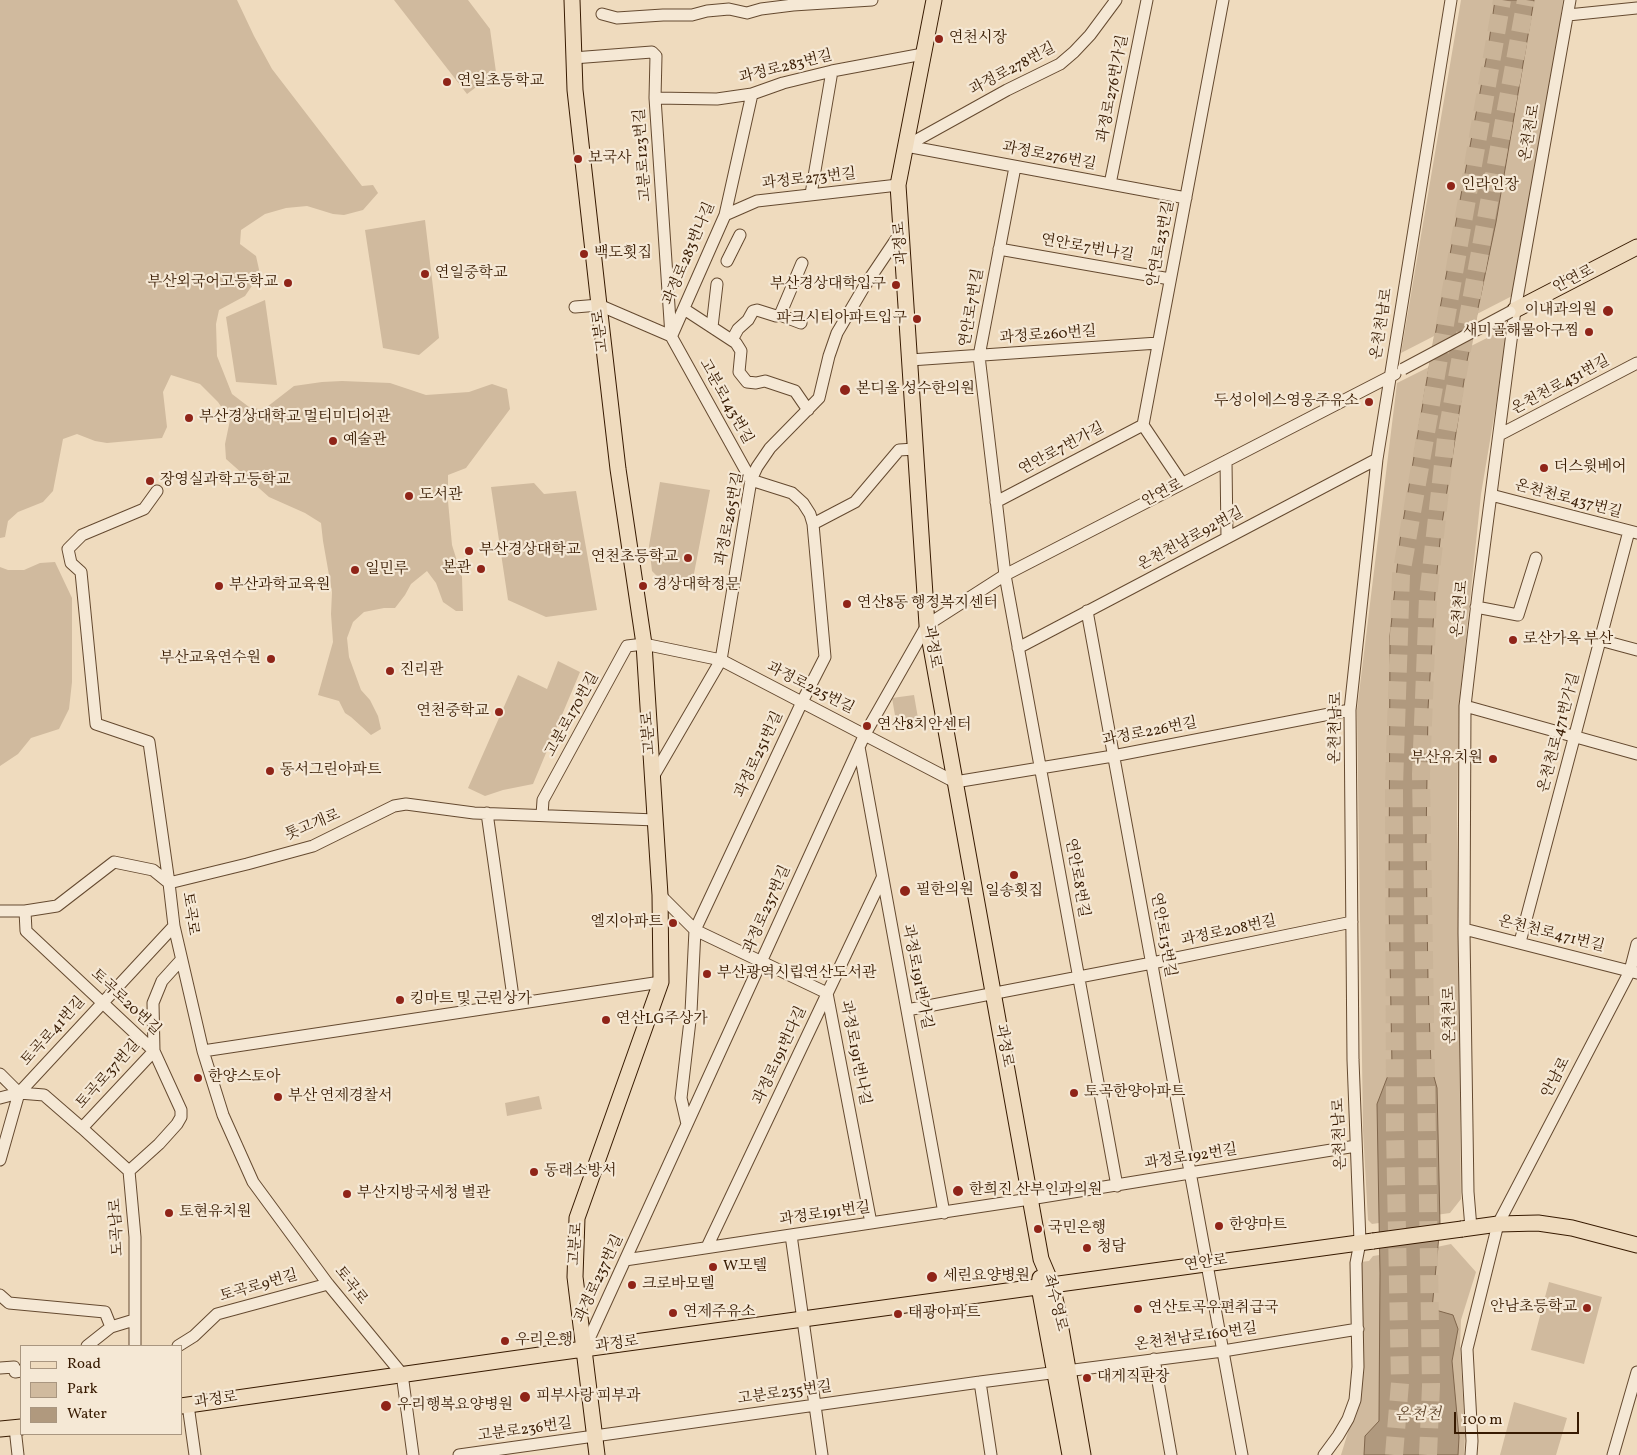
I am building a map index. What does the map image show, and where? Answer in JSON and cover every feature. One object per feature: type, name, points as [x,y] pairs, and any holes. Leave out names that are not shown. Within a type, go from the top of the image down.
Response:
[{"type":"main road","name":"고분로","points":[[572,0],[575,90],[618,470],[644,644],[654,777],[660,895],[661,982],[577,1218],[575,1277],[597,1455]]},
{"type":"main road","name":"과정로","points":[[934,0],[898,185],[927,625],[1041,1259]]},
{"type":"main road","name":"안연로","points":[[1512,311],[1637,247]]},
{"type":"main road","points":[[1468,1228],[1498,1224],[1538,1223],[1556,1225],[1637,1245]]},
{"type":"main road","name":"연안로","points":[[1046,1286],[1468,1228]]},
{"type":"main road","name":"좌수영로","points":[[1041,1259],[1062,1371],[1084,1455]]},
{"type":"main road","name":"과정로","points":[[185,1406],[402,1374],[1046,1286]]},
{"type":"main road","name":"좌수영로","points":[[1062,1371],[1070,1455]]},
{"type":"street","points":[[602,14],[617,18],[692,15],[707,11],[729,9],[747,13],[761,4],[872,0]]},
{"type":"street","name":"과정로278번길","points":[[906,146],[1007,90],[1060,64],[1090,35],[1116,0]]},
{"type":"street","name":"과정로276번가길","points":[[1110,184],[1147,0]]},
{"type":"street","name":"안연로23번길","points":[[1143,425],[1223,0]]},
{"type":"street","name":"온천천남로","points":[[1324,1455],[1348,1419],[1355,1400],[1358,1367],[1356,1263],[1366,1242],[1356,1146],[1350,710],[1377,459],[1451,0]]},
{"type":"street","name":"온천천로","points":[[1468,1228],[1464,929],[1465,706],[1512,311],[1570,0]]},
{"type":"street","points":[[1568,15],[1637,8]]},
{"type":"street","name":"고분로123번길","points":[[574,58],[652,52],[656,56],[655,98],[671,336]]},
{"type":"street","name":"과정로283번길","points":[[655,98],[717,99],[752,94],[783,83],[832,71],[924,54]]},
{"type":"street","points":[[811,194],[832,71]]},
{"type":"street","name":"과정로283번나길","points":[[671,336],[725,215],[752,94]]},
{"type":"street","name":"과정로276번길","points":[[906,146],[1186,198]]},
{"type":"street","name":"연안로7번길","points":[[1004,575],[979,356],[1015,166]]},
{"type":"street","name":"과정로273번길","points":[[725,215],[757,200],[898,185]]},
{"type":"street","name":"과정로265번길","points":[[654,777],[721,660],[752,480],[757,467],[770,448],[819,398],[829,356],[837,333],[864,286],[901,232]]},
{"type":"street","points":[[727,261],[740,235]]},
{"type":"street","name":"연안로7번나길","points":[[999,249],[1170,280]]},
{"type":"street","points":[[780,315],[802,263]]},
{"type":"street","points":[[712,327],[717,284]]},
{"type":"street","points":[[576,307],[599,304],[671,336]]},
{"type":"street","points":[[684,308],[732,340],[741,351],[739,372],[747,382],[765,381],[795,391],[808,410]]},
{"type":"street","points":[[732,340],[738,329],[748,320],[753,311],[757,310],[776,316],[780,315],[801,323]]},
{"type":"street","name":"안연로","points":[[927,625],[1004,575],[1512,311]]},
{"type":"street","name":"고분로143번길","points":[[671,336],[752,480]]},
{"type":"street","name":"과정로260번길","points":[[910,360],[1158,343]]},
{"type":"street","name":"온천천로431번길","points":[[1498,435],[1637,363]]},
{"type":"street","points":[[1143,425],[1182,483]]},
{"type":"street","name":"연안로7번가길","points":[[996,502],[1143,425]]},
{"type":"street","points":[[752,480],[792,493],[803,503],[810,514],[813,524],[856,502],[900,450],[915,449]]},
{"type":"street","name":"온천천남로92번길","points":[[1018,648],[1377,459]]},
{"type":"street","points":[[1226,461],[1227,538]]},
{"type":"street","name":"토곡로","points":[[157,491],[144,509],[82,534],[68,549],[71,563],[81,572],[96,724],[149,742],[170,883],[174,926],[181,960],[203,1051],[223,1115],[253,1182],[328,1284],[402,1374]]},
{"type":"street","name":"온천천로437번길","points":[[1491,495],[1633,532]]},
{"type":"street","name":"과정로251번길","points":[[687,1124],[681,1098],[691,1012],[694,930],[825,657],[813,524]]},
{"type":"street","name":"온천천로471번가길","points":[[1520,942],[1600,640],[1633,532]]},
{"type":"street","points":[[1476,607],[1518,615],[1536,558]]},
{"type":"street","name":"연안로8번길","points":[[1004,575],[1117,1186]]},
{"type":"street","name":"연안로13번길","points":[[1087,612],[1242,1455]]},
{"type":"street","name":"과정로237번길","points":[[584,1350],[865,734],[927,625]]},
{"type":"street","points":[[1600,640],[1637,650]]},
{"type":"street","name":"과정로225번길","points":[[644,644],[721,660],[955,782]]},
{"type":"street","name":"고분로170번길","points":[[542,815],[543,800],[627,646],[644,644]]},
{"type":"street","points":[[1465,706],[1637,754]]},
{"type":"street","name":"과정로226번길","points":[[955,782],[1113,756],[1350,710]]},
{"type":"street","name":"과정로191번가길","points":[[859,747],[944,1213]]},
{"type":"street","name":"톳고개로","points":[[170,883],[313,846],[394,806],[406,804],[487,814],[656,820]]},
{"type":"street","points":[[487,814],[514,1004]]},
{"type":"street","points":[[0,911],[25,911],[57,906],[114,862],[152,870],[170,883]]},
{"type":"street","name":"과정로191번다길","points":[[707,1247],[882,878]]},
{"type":"street","name":"과정로191번나길","points":[[660,895],[694,930],[827,993],[871,1223]]},
{"type":"street","name":"토곡로20번길","points":[[25,911],[26,931],[154,1051],[181,1110],[181,1117],[177,1124],[129,1172]]},
{"type":"street","name":"과정로208번길","points":[[907,1010],[1352,922]]},
{"type":"street","name":"토곡로41번길","points":[[19,1093],[174,926]]},
{"type":"street","name":"온천천로471번길","points":[[1464,929],[1634,972]]},
{"type":"street","name":"안남로","points":[[1498,1224],[1634,972],[1637,944]]},
{"type":"street","name":"토곡로37번길","points":[[82,1128],[154,1051],[153,1003],[162,982],[181,960]]},
{"type":"street","points":[[203,1051],[661,982]]},
{"type":"street","points":[[0,1074],[19,1093]]},
{"type":"street","points":[[0,1160],[19,1093]]},
{"type":"street","points":[[0,1098],[19,1093],[44,1095],[129,1172]]},
{"type":"street","name":"과정로192번길","points":[[1030,1199],[1356,1146]]},
{"type":"street","name":"도곡남로","points":[[129,1172],[135,1237],[135,1345]]},
{"type":"street","name":"과정로191번길","points":[[625,1260],[1030,1199]]},
{"type":"street","points":[[1472,1455],[1467,1349],[1498,1224]]},
{"type":"street","points":[[791,1235],[822,1455]]},
{"type":"street","name":"토곡로9번길","points":[[180,1345],[194,1336],[217,1314],[328,1284]]},
{"type":"street","points":[[0,1295],[9,1303],[105,1312],[111,1328]]},
{"type":"street","points":[[88,1345],[111,1328],[134,1320]]},
{"type":"street","name":"온천천남로160번길","points":[[1062,1371],[1223,1351],[1358,1329]]},
{"type":"street","points":[[1154,1359],[1171,1455]]},
{"type":"street","points":[[0,1368],[14,1367],[15,1372],[20,1371]]},
{"type":"street","name":"고분로235번길","points":[[595,1436],[1062,1371]]},
{"type":"street","points":[[1613,1455],[1637,1372]]},
{"type":"street","points":[[402,1374],[413,1455]]},
{"type":"street","points":[[980,1382],[991,1455]]},
{"type":"street","points":[[185,1406],[195,1455]]},
{"type":"street","points":[[12,1428],[18,1455]]},
{"type":"street","name":"고분로236번길","points":[[459,1455],[595,1436]]},
{"type":"green space","points":[[0,0],[237,0],[272,69],[362,186],[373,185],[378,193],[363,210],[344,215],[333,214],[307,206],[286,208],[265,214],[241,230],[240,244],[256,256],[260,274],[245,296],[219,310],[216,324],[217,356],[232,394],[249,407],[263,410],[294,386],[322,382],[390,383],[426,395],[469,392],[492,384],[507,389],[510,409],[466,468],[448,475],[452,545],[462,577],[463,611],[456,611],[443,602],[436,583],[427,571],[411,584],[395,608],[364,612],[353,622],[347,638],[349,657],[361,690],[370,700],[378,716],[381,729],[371,735],[345,713],[339,701],[318,695],[333,642],[332,592],[321,523],[305,513],[269,497],[226,459],[225,444],[230,420],[218,402],[200,384],[171,375],[163,392],[167,427],[162,438],[107,443],[95,441],[77,434],[63,439],[53,491],[43,502],[18,512],[8,521],[5,537],[0,538]]},
{"type":"green space","points":[[394,0],[468,0],[490,29],[496,72],[467,94]]},
{"type":"green space","points":[[1461,0],[1563,0],[1555,62],[1514,295],[1401,353]]},
{"type":"green space","points":[[425,220],[439,338],[419,355],[383,348],[365,230]]},
{"type":"green space","points":[[265,300],[277,385],[236,382],[226,317]]},
{"type":"green space","points":[[1506,330],[1508,334],[1481,494],[1459,706],[1457,813],[1461,1199],[1450,1213],[1372,1224],[1368,1220],[1363,1130],[1357,710],[1397,383]]},
{"type":"green space","points":[[660,482],[710,490],[692,584],[661,580],[652,571],[649,546]]},
{"type":"green space","points":[[534,483],[544,494],[576,491],[597,610],[546,617],[508,600],[491,487]]},
{"type":"green space","points":[[55,562],[72,598],[72,682],[69,709],[59,729],[31,738],[18,754],[0,766],[0,567],[8,570],[24,570],[40,563]]},
{"type":"green space","points":[[558,661],[580,672],[533,784],[485,796],[468,788],[518,675],[547,689]]},
{"type":"green space","points":[[914,695],[919,724],[897,727],[892,698]]},
{"type":"green space","points":[[539,1096],[542,1109],[507,1116],[505,1103]]},
{"type":"green space","points":[[1451,1244],[1476,1272],[1461,1320],[1460,1346],[1465,1435],[1464,1455],[1446,1455],[1427,1312],[1432,1248]]},
{"type":"green space","points":[[1386,1254],[1385,1455],[1341,1455],[1352,1419],[1360,1262],[1369,1261],[1373,1256]]},
{"type":"green space","points":[[1549,1282],[1602,1297],[1584,1364],[1531,1350]]},
{"type":"green space","points":[[1514,1402],[1567,1418],[1556,1455],[1500,1455]]},
{"type":"water","name":"온천천","points":[[1495,0],[1534,0],[1496,222],[1467,361],[1441,530],[1428,709],[1426,841],[1428,983],[1431,1066],[1437,1088],[1440,1225],[1432,1309],[1453,1315],[1458,1329],[1452,1361],[1459,1437],[1458,1455],[1364,1455],[1365,1436],[1379,1421],[1380,1273],[1377,1104],[1392,1065],[1389,903],[1390,636],[1400,540],[1427,379],[1488,49]]},
{"type":"tunnel","points":[[1394,1455],[1400,1383],[1395,1131],[1394,786],[1401,575],[1502,0]]},
{"type":"tunnel","points":[[1428,1455],[1431,1386],[1421,774],[1428,597],[1446,438],[1526,0]]},
{"type":"place","name":"연천시장","points":[[939,39]]},
{"type":"place","name":"연일초등학교","points":[[447,82]]},
{"type":"place","name":"보국사","points":[[578,159]]},
{"type":"place","name":"인라인장","points":[[1451,186]]},
{"type":"place","name":"백도횟집","points":[[584,254]]},
{"type":"place","name":"연일중학교","points":[[425,274]]},
{"type":"place","name":"부산외국어고등학교","points":[[288,283]]},
{"type":"place","name":"부산경상대학입구","points":[[896,285]]},
{"type":"place","name":"이내과의원","points":[[1608,311]]},
{"type":"place","name":"파크시티아파트입구","points":[[917,319]]},
{"type":"place","name":"새미골해물아구찜","points":[[1589,332]]},
{"type":"place","name":"본디올 성수한의원","points":[[845,390]]},
{"type":"place","name":"두성이에스영웅주유소","points":[[1369,402]]},
{"type":"place","name":"부산경상대학교 멀티미디어관","points":[[189,418]]},
{"type":"place","name":"예술관","points":[[333,441]]},
{"type":"place","name":"더스윗베어","points":[[1544,468]]},
{"type":"place","name":"장영실과학고등학교","points":[[150,481]]},
{"type":"place","name":"도서관","points":[[409,496]]},
{"type":"place","name":"부산경상대학교","points":[[469,551]]},
{"type":"place","name":"연천초등학교","points":[[688,558]]},
{"type":"place","name":"본관","points":[[481,569]]},
{"type":"place","name":"일민루","points":[[355,570]]},
{"type":"place","name":"부산과학교육원","points":[[219,586]]},
{"type":"place","name":"경상대학정문","points":[[643,586]]},
{"type":"place","name":"연산8동 행정복지센터","points":[[847,604]]},
{"type":"place","name":"로산가옥 부산","points":[[1513,640]]},
{"type":"place","name":"부산교육연수원","points":[[271,659]]},
{"type":"place","name":"진리관","points":[[390,671]]},
{"type":"place","name":"연천중학교","points":[[499,712]]},
{"type":"place","name":"연산8치안센터","points":[[867,726]]},
{"type":"place","name":"부산유치원","points":[[1493,759]]},
{"type":"place","name":"동서그린아파트","points":[[270,771]]},
{"type":"place","name":"일송횟집","points":[[1014,875]]},
{"type":"place","name":"필한의원","points":[[905,891]]},
{"type":"place","name":"엘지아파트","points":[[673,923]]},
{"type":"place","name":"부산광역시립연산도서관","points":[[707,974]]},
{"type":"place","name":"킹마트 및 근린상가","points":[[400,1000]]},
{"type":"place","name":"연산LG주상가","points":[[606,1020]]},
{"type":"place","name":"한양스토아","points":[[198,1078]]},
{"type":"place","name":"토곡한양아파트","points":[[1074,1093]]},
{"type":"place","name":"부산 연제경찰서","points":[[278,1097]]},
{"type":"place","name":"동래소방서","points":[[534,1172]]},
{"type":"place","name":"한희진 산부인과의원","points":[[958,1191]]},
{"type":"place","name":"부산지방국세청 별관","points":[[347,1194]]},
{"type":"place","name":"토현유치원","points":[[169,1213]]},
{"type":"place","name":"한양마트","points":[[1219,1226]]},
{"type":"place","name":"국민은행","points":[[1038,1229]]},
{"type":"place","name":"청담","points":[[1087,1248]]},
{"type":"place","name":"W모텔","points":[[713,1267]]},
{"type":"place","name":"세린요양병원","points":[[932,1277]]},
{"type":"place","name":"크로바모텔","points":[[632,1285]]},
{"type":"place","name":"안남초등학교","points":[[1587,1308]]},
{"type":"place","name":"연산토곡우편취급국","points":[[1138,1309]]},
{"type":"place","name":"연제주유소","points":[[673,1313]]},
{"type":"place","name":"태광아파트","points":[[898,1314]]},
{"type":"place","name":"우리은행","points":[[505,1341]]},
{"type":"place","name":"대게직판장","points":[[1087,1378]]},
{"type":"place","name":"피부사랑 피부과","points":[[525,1397]]},
{"type":"place","name":"우리행복요양병원","points":[[386,1406]]}]
